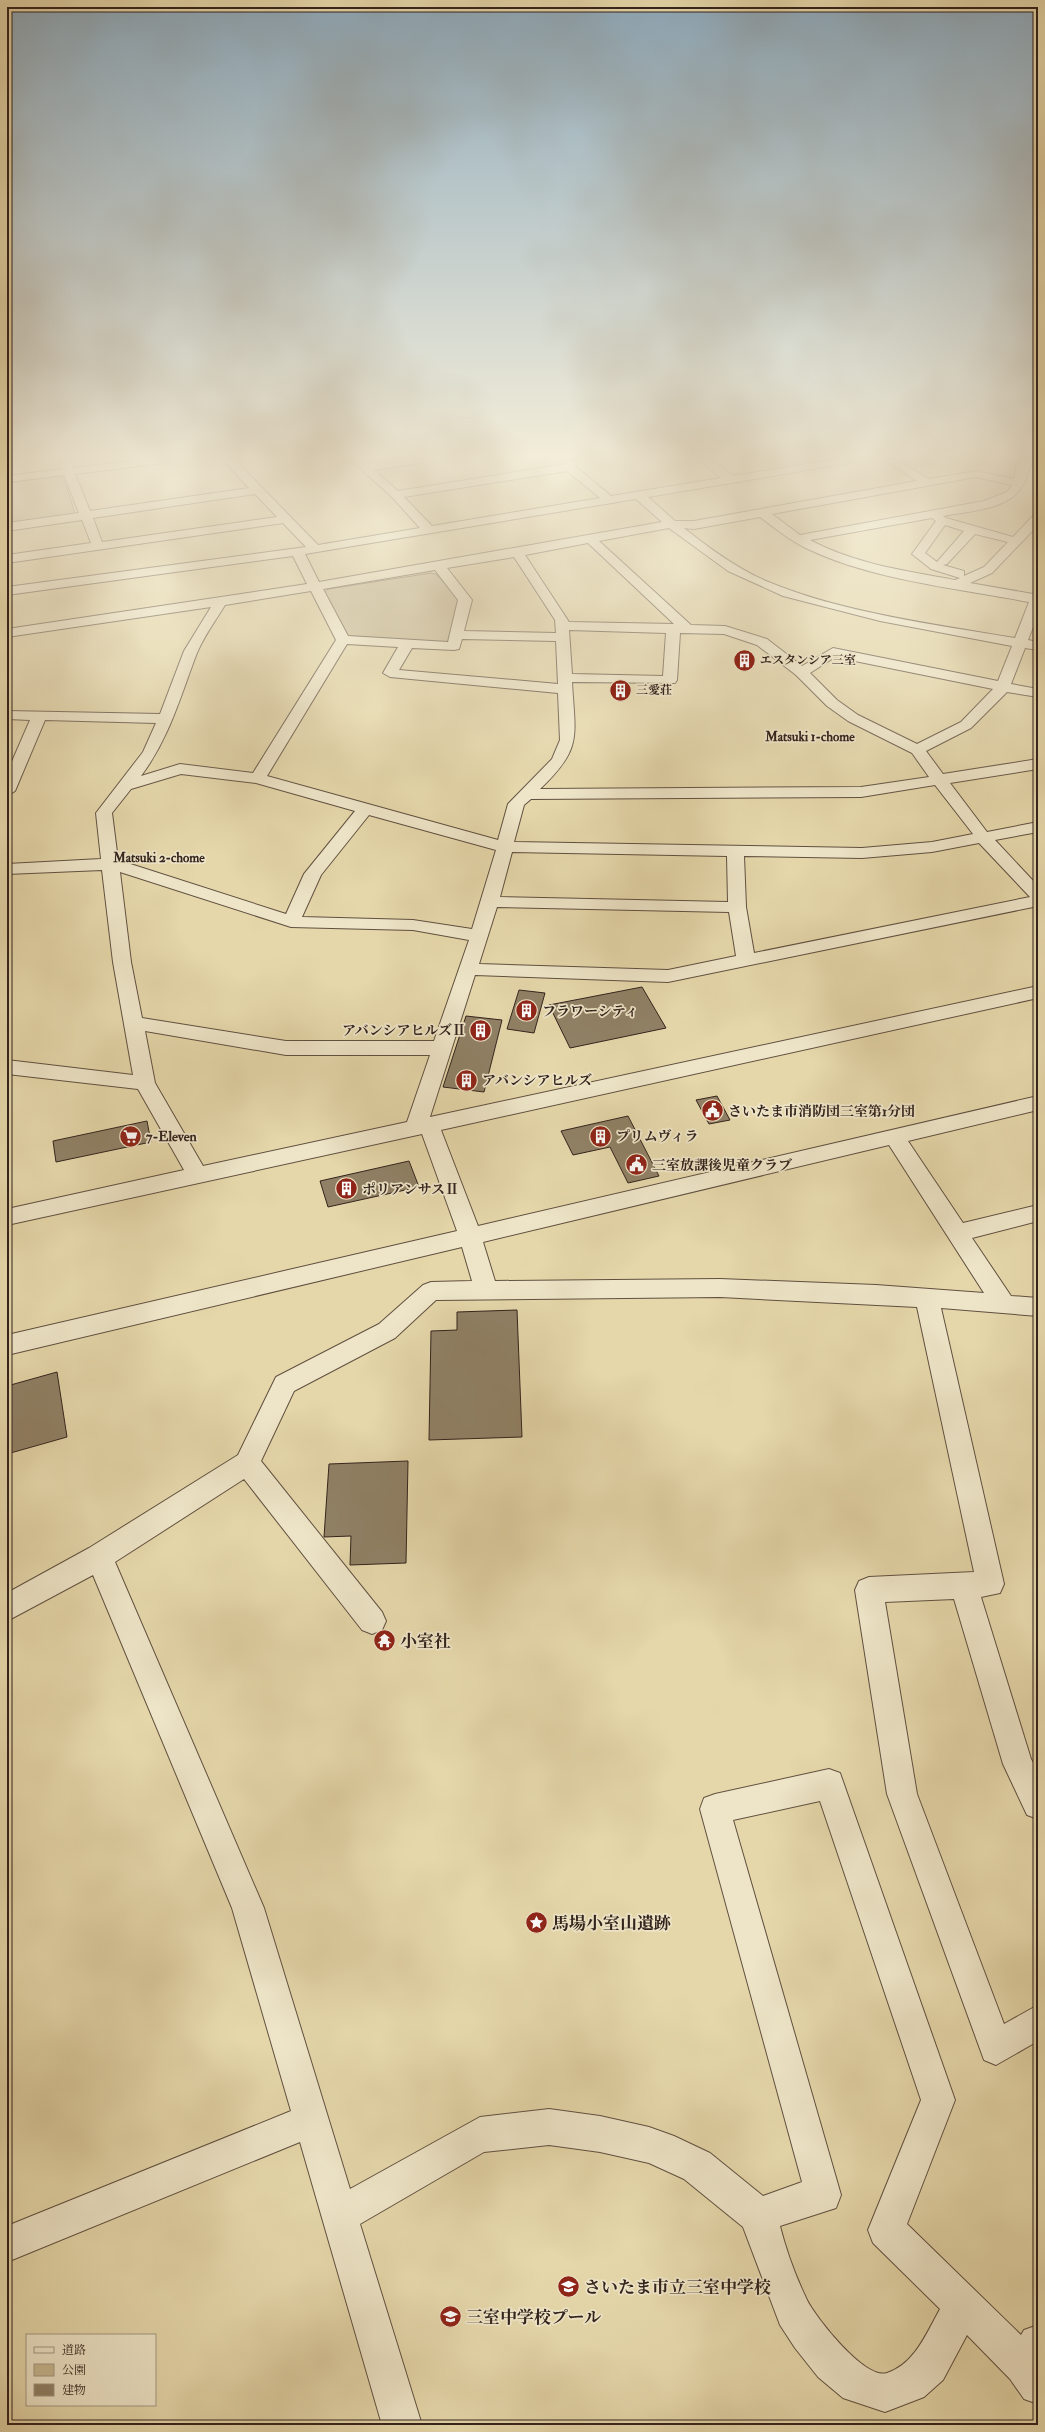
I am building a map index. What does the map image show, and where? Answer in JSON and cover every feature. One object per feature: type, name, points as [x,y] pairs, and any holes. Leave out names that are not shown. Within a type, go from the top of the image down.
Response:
[{"type":"street","points":[[7,591],[137,573]]},
{"type":"street","points":[[309,573],[343,640]]},
{"type":"street","points":[[7,632],[220,602],[399,573]]},
{"type":"street","points":[[343,640],[454,646],[465,600],[444,573]]},
{"type":"street","points":[[486,1291],[470,1235],[423,1125],[442,1048],[490,902],[516,804],[548,772],[566,747],[568,733],[564,683],[562,620],[531,573]]},
{"type":"street","points":[[624,573],[679,628]]},
{"type":"street","points":[[743,573],[793,595],[882,618],[1038,646]]},
{"type":"street","points":[[900,573],[1038,598],[1019,643],[1003,687],[966,725],[917,750]]},
{"type":"street","points":[[956,573],[969,578]]},
{"type":"street","points":[[956,584],[980,573]]},
{"type":"street","points":[[197,1174],[145,1083],[132,1022],[122,962],[112,864],[104,813],[150,753],[165,720],[191,651],[220,602]]},
{"type":"street","points":[[407,644],[390,673],[564,683],[670,680],[679,628]]},
{"type":"street","points":[[456,635],[679,628],[725,630],[762,642],[801,672],[832,702],[853,718],[917,750],[983,837],[1038,896]]},
{"type":"street","points":[[258,778],[343,640]]},
{"type":"street","points":[[801,672],[833,652],[1038,693]]},
{"type":"street","points":[[7,715],[165,720]]},
{"type":"street","points":[[7,791],[10,776],[39,717]]},
{"type":"street","points":[[527,794],[833,793],[880,790],[1038,764]]},
{"type":"street","points":[[126,785],[180,769],[258,778],[505,847],[831,854],[897,851],[1038,827]]},
{"type":"street","points":[[291,922],[313,874],[365,809]]},
{"type":"street","points":[[735,852],[737,907],[746,959]]},
{"type":"street","points":[[7,869],[112,864],[291,922],[413,925],[479,936]]},
{"type":"street","points":[[468,969],[668,976],[1038,900]]},
{"type":"street","points":[[490,902],[737,907]]},
{"type":"street","points":[[7,1217],[197,1174],[1038,992]]},
{"type":"street","points":[[132,1022],[258,1046],[286,1048],[442,1048]]},
{"type":"street","points":[[7,1066],[145,1083]]},
{"type":"street","points":[[7,1345],[470,1235],[1038,1103]]},
{"type":"street","points":[[894,1136],[1003,1303]]},
{"type":"street","points":[[957,1234],[1038,1213]]},
{"type":"street","points":[[7,1608],[99,1557],[247,1463],[285,1384],[387,1331],[431,1291],[720,1288],[927,1297],[1038,1307]]},
{"type":"street","points":[[927,1297],[990,1584],[869,1590],[902,1794],[996,2048],[1038,2022]]},
{"type":"street","points":[[247,1463],[372,1622]]},
{"type":"street","points":[[99,1557],[248,1908],[402,2425]]},
{"type":"street","points":[[964,1585],[1018,1764],[1038,1804]]},
{"type":"street","points":[[759,2216],[788,2204],[823,2194],[715,1809],[829,1784],[938,2100],[886,2230],[962,2306],[1033,2365]]},
{"type":"street","points":[[7,2244],[311,2120]]},
{"type":"street","points":[[340,2215],[480,2135],[549,2127],[600,2134],[650,2145],[674,2154],[697,2166],[759,2216],[764,2237],[793,2312],[808,2335],[832,2363],[857,2384],[885,2393],[910,2383],[929,2366],[962,2306]]},
{"type":"green space","points":[[433,573],[436,574],[461,602],[450,640],[444,644],[347,636],[324,593],[328,589]]},
{"type":"building","points":[[642,987],[666,1028],[570,1048],[549,1005]]},
{"type":"building","name":"フラワーシティ","points":[[519,990],[545,993],[534,1033],[507,1029]]},
{"type":"building","points":[[466,1016],[502,1020],[484,1092],[443,1087]]},
{"type":"building","points":[[717,1096],[730,1120],[709,1124],[696,1100]]},
{"type":"building","points":[[628,1116],[659,1176],[628,1183],[610,1147],[573,1155],[561,1131]]},
{"type":"building","points":[[147,1121],[151,1142],[56,1162],[53,1141]]},
{"type":"building","points":[[409,1161],[419,1187],[328,1207],[320,1181]]},
{"type":"building","points":[[517,1310],[522,1437],[429,1440],[431,1331],[457,1330],[457,1312]]},
{"type":"building","points":[[57,1372],[67,1437],[7,1454],[7,1386]]},
{"type":"building","points":[[408,1461],[406,1563],[350,1565],[351,1536],[324,1537],[329,1464]]},
{"type":"place","name":"エスタンシア三室","points":[[745,660]]},
{"type":"place","name":"三愛荘","points":[[620,690]]},
{"type":"place","name":"フラワーシティ","points":[[526,1011]]},
{"type":"place","name":"アバンシアヒルズⅡ","points":[[481,1030]]},
{"type":"place","name":"アバンシアヒルズ","points":[[466,1080]]},
{"type":"place","name":"さいたま市消防団三室第1分団","points":[[713,1111]]},
{"type":"place","name":"7-Eleven","points":[[130,1136]]},
{"type":"place","name":"プリムヴィラ","points":[[601,1136]]},
{"type":"place","name":"三室放課後児童クラブ","points":[[637,1165]]},
{"type":"place","name":"ポリアンサスⅡ","points":[[346,1189]]},
{"type":"place","name":"小室社","points":[[385,1641]]},
{"type":"place","name":"馬場小室山遺跡","points":[[536,1923]]},
{"type":"place","name":"さいたま市立三室中学校","points":[[569,2287]]},
{"type":"place","name":"三室中学校プール","points":[[450,2317]]},
{"type":"district","name":"Matsuki 1-chome","points":[[810,736]]},
{"type":"district","name":"Matsuki 2-chome","points":[[159,857]]}]
